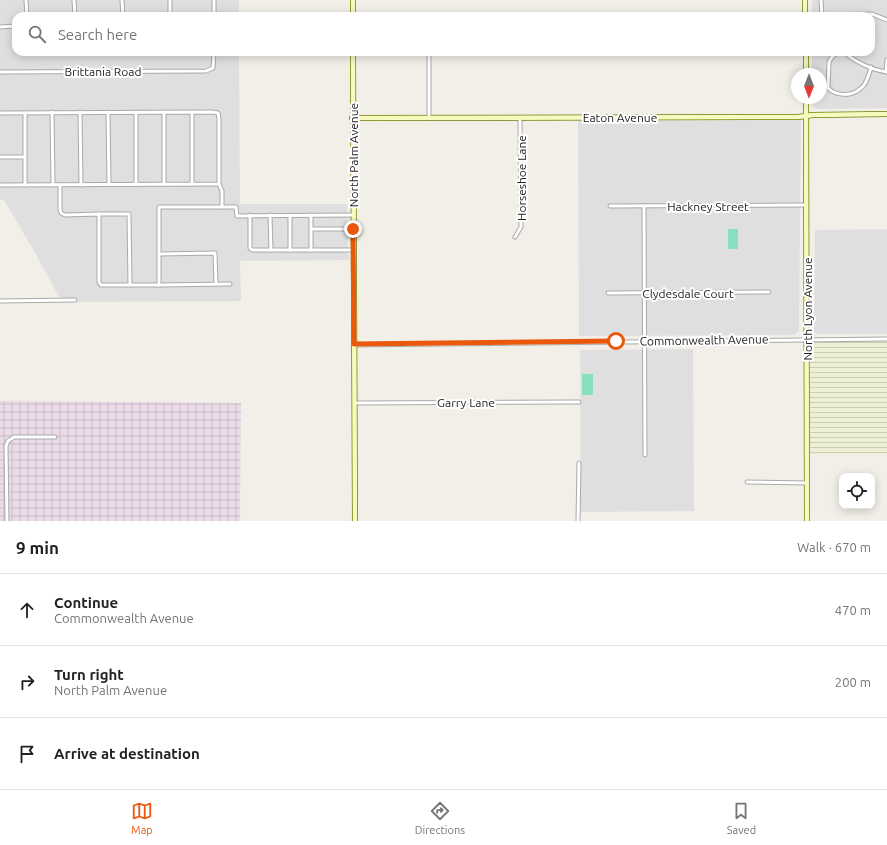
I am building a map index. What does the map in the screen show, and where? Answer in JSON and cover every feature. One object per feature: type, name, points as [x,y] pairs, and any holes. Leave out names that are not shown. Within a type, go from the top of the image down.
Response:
[{"type":"street","points":[[26,0],[26,12]]},
{"type":"street","points":[[74,0],[75,12]]},
{"type":"street","points":[[122,0],[122,12]]},
{"type":"street","points":[[170,0],[170,12]]},
{"type":"street","points":[[214,0],[214,12]]},
{"type":"street","points":[[353,0],[353,12]]},
{"type":"street","points":[[805,0],[805,12]]},
{"type":"street","points":[[821,0],[822,12]]},
{"type":"street","points":[[875,15],[887,20]]},
{"type":"street","points":[[0,27],[12,26]]},
{"type":"street","name":"Brittania Road","points":[[0,72],[206,71],[213,68],[214,56]]},
{"type":"street","name":"North Palm Avenue","points":[[352,56],[355,521]]},
{"type":"street","points":[[429,56],[429,118]]},
{"type":"street","points":[[806,56],[806,68]]},
{"type":"street","points":[[833,56],[828,68],[828,88],[833,93],[839,95],[861,89],[871,67]]},
{"type":"street","points":[[849,56],[856,62],[886,72],[887,60]]},
{"type":"street","name":"North Lyon Avenue","points":[[806,104],[807,521]]},
{"type":"street","points":[[52,112],[53,185]]},
{"type":"street","points":[[80,112],[81,185]]},
{"type":"street","points":[[108,112],[109,184]]},
{"type":"street","points":[[136,112],[136,184]]},
{"type":"street","points":[[164,112],[164,184]]},
{"type":"street","points":[[192,112],[192,184]]},
{"type":"street","points":[[0,113],[218,113],[219,184],[222,191],[222,207]]},
{"type":"street","points":[[25,113],[25,185]]},
{"type":"street","name":"Eaton Avenue","points":[[352,118],[798,117],[887,114]]},
{"type":"street","name":"Horseshoe Lane","points":[[514,237],[521,227],[520,118]]},
{"type":"street","points":[[0,157],[25,157]]},
{"type":"street","points":[[0,185],[219,184]]},
{"type":"street","points":[[60,185],[60,209],[61,213],[65,215],[129,214],[130,285]]},
{"type":"street","name":"Hackney Street","points":[[610,206],[806,205]]},
{"type":"street","points":[[644,206],[645,455]]},
{"type":"street","points":[[159,284],[159,207],[236,207],[237,216],[353,215]]},
{"type":"street","points":[[99,214],[99,282],[101,285],[230,284]]},
{"type":"street","points":[[270,215],[271,250]]},
{"type":"street","points":[[290,215],[290,250]]},
{"type":"street","points":[[311,215],[311,250]]},
{"type":"street","points":[[250,216],[250,248],[252,250],[353,250]]},
{"type":"street","points":[[311,229],[353,229]]},
{"type":"street","points":[[159,254],[216,253],[216,284]]},
{"type":"street","name":"Clydesdale Court","points":[[608,293],[769,292]]},
{"type":"street","points":[[0,301],[75,300]]},
{"type":"street","name":"Commonwealth Avenue","points":[[354,344],[887,339]]},
{"type":"street","name":"Garry Lane","points":[[354,403],[579,402]]},
{"type":"street","points":[[7,521],[6,446],[8,441],[14,437],[55,437]]},
{"type":"street","points":[[578,521],[579,463]]},
{"type":"street","points":[[747,482],[807,482]]},
{"type":"shaded area","points":[[0,0],[239,0],[239,12],[12,12],[12,56],[239,56],[240,204],[347,204],[348,252],[350,260],[240,261],[241,301],[62,302],[4,200],[0,200]]},
{"type":"shaded area","points":[[812,0],[887,0],[887,108],[816,109],[812,104],[827,104],[827,68],[812,68],[812,56],[875,56],[875,12],[812,12]]},
{"type":"shaded area","points":[[801,120],[799,331],[795,335],[579,336],[578,121]]},
{"type":"shaded area","points":[[887,229],[887,334],[817,334],[814,332],[815,230]]},
{"type":"shaded area","points":[[693,349],[694,511],[581,512],[580,350]]},
{"type":"shaded area","points":[[0,401],[241,403],[240,521],[0,521]]},
{"type":"green space","points":[[728,229],[738,229],[738,249],[728,249]]},
{"type":"green space","points":[[809,342],[887,342],[887,454],[810,454]]},
{"type":"green space","points":[[582,374],[593,374],[593,395],[582,395]]},
{"type":"route","points":[[353,229],[354,344],[616,341]]}]
